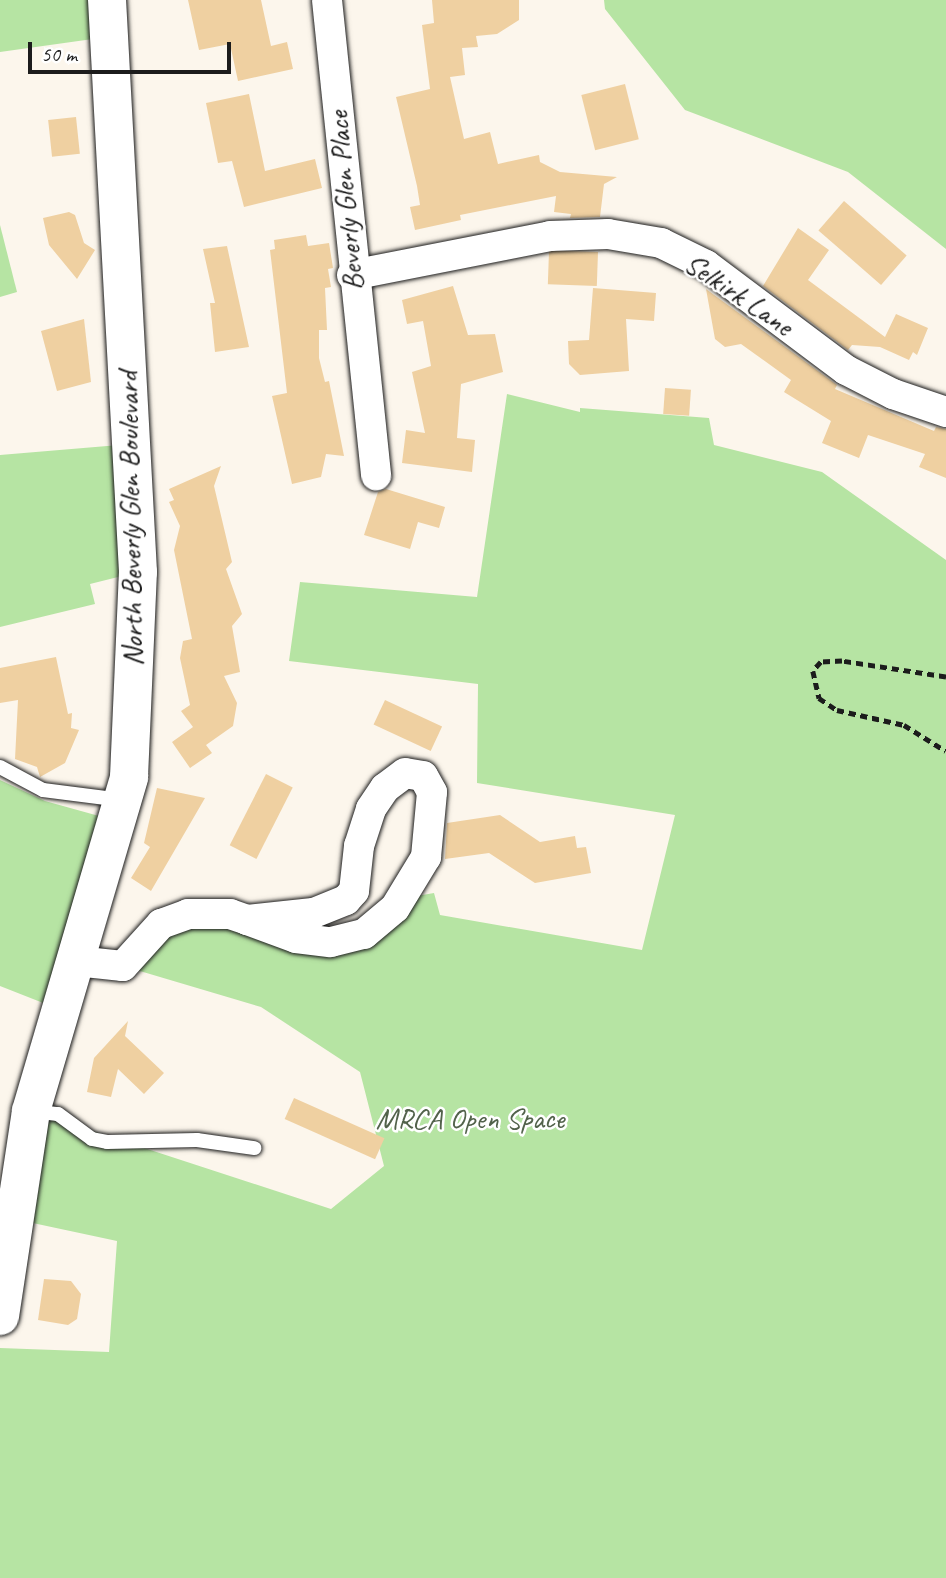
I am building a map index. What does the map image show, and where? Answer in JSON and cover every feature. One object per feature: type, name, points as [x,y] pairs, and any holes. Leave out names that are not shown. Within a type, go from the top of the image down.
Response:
[{"type":"main road","name":"North Beverly Glen Boulevard","points":[[0,1316],[31,1111],[130,777],[138,572],[107,0]]},
{"type":"street","name":"Beverly Glen Place","points":[[327,0],[352,275],[376,475]]},
{"type":"street","name":"Selkirk Lane","points":[[352,275],[550,236],[608,234],[660,243],[706,265],[846,370],[893,394],[946,412]]},
{"type":"street","points":[[76,961],[123,966],[161,924],[188,914],[230,914],[296,938],[331,942],[364,934],[395,908],[426,857],[432,792],[423,776],[405,773],[385,788],[371,809],[359,846],[354,891],[346,900],[313,913],[247,920]]},
{"type":"lane","points":[[0,767],[43,790],[122,801]]},
{"type":"lane","points":[[31,1111],[58,1114],[92,1139],[107,1142],[197,1140],[254,1148]]},
{"type":"path","points":[[946,677],[842,661],[821,662],[813,670],[819,698],[837,710],[904,725],[946,751]]},
{"type":"green space","points":[[0,0],[107,0],[107,37],[0,52]]},
{"type":"green space","points":[[604,0],[946,0],[946,249],[848,172],[685,110],[605,9]]},
{"type":"green space","points":[[0,225],[17,292],[0,297]]},
{"type":"green space","name":"MRCA Open Space","points":[[507,394],[580,412],[580,408],[709,418],[714,445],[822,472],[946,560],[946,1578],[0,1578],[0,1348],[109,1352],[117,1241],[14,1219],[31,1111],[331,1209],[384,1166],[360,1072],[261,1007],[123,966],[188,914],[331,942],[405,898],[434,893],[440,915],[642,950],[675,815],[477,783],[478,684],[289,661],[300,582],[477,597]]},
{"type":"green space","points":[[131,444],[138,572],[90,584],[95,604],[0,627],[0,455]]},
{"type":"green space","points":[[0,780],[45,801],[117,821],[61,1010],[0,986]]},
{"type":"building","points":[[188,0],[261,0],[271,46],[287,42],[293,69],[238,81],[230,44],[199,50]]},
{"type":"building","points":[[432,0],[519,0],[519,20],[497,34],[476,36],[478,47],[462,48],[465,75],[450,77],[464,139],[490,132],[498,164],[539,155],[540,162],[560,172],[617,177],[604,184],[600,217],[570,218],[571,214],[554,212],[556,196],[460,215],[461,220],[415,230],[410,207],[420,205],[396,97],[430,89],[422,25],[434,23]]},
{"type":"building","points":[[625,84],[639,139],[595,150],[581,95]]},
{"type":"building","points":[[249,94],[265,171],[315,159],[322,188],[244,207],[232,161],[218,163],[206,103]]},
{"type":"building","points":[[76,117],[80,154],[52,157],[48,120]]},
{"type":"building","points":[[844,201],[907,255],[881,285],[818,230]]},
{"type":"building","points":[[69,212],[75,215],[84,243],[95,250],[77,279],[49,245],[43,218]]},
{"type":"building","points":[[798,228],[829,250],[808,280],[885,337],[896,314],[928,328],[917,355],[913,352],[909,360],[880,347],[852,345],[848,350],[763,286]]},
{"type":"building","points":[[306,235],[308,246],[329,243],[333,268],[328,269],[331,287],[325,288],[327,330],[319,330],[319,358],[325,382],[329,381],[344,456],[326,454],[321,477],[292,484],[272,396],[287,393],[270,250],[275,249],[274,240]]},
{"type":"building","points":[[227,246],[249,347],[215,352],[210,303],[215,303],[203,249]]},
{"type":"building","points":[[549,250],[598,252],[597,286],[548,284]]},
{"type":"building","points":[[453,286],[468,335],[495,334],[503,372],[461,384],[457,438],[475,440],[472,472],[402,463],[406,430],[425,433],[412,372],[431,366],[423,321],[407,324],[402,300]]},
{"type":"building","points":[[593,288],[656,293],[654,321],[626,319],[629,371],[580,375],[569,364],[568,341],[589,340]]},
{"type":"building","points":[[706,289],[837,385],[835,389],[934,431],[936,427],[946,429],[946,478],[919,467],[925,454],[868,435],[859,458],[822,443],[831,421],[784,392],[791,380],[741,344],[725,347],[715,339]]},
{"type":"building","points":[[84,319],[91,382],[57,391],[41,331]]},
{"type":"building","points":[[665,388],[691,390],[689,416],[663,414]]},
{"type":"building","points":[[221,466],[214,486],[232,562],[226,569],[242,614],[232,626],[240,672],[224,676],[237,703],[233,726],[206,745],[212,753],[190,768],[172,742],[193,727],[181,711],[190,705],[180,658],[183,641],[192,639],[174,550],[180,526],[169,502],[174,500],[169,489]]},
{"type":"building","points":[[386,489],[445,507],[439,528],[418,522],[410,549],[364,535],[378,492]]},
{"type":"building","points":[[56,657],[68,714],[72,713],[71,728],[79,730],[65,763],[40,777],[37,767],[15,759],[18,700],[0,703],[0,668]]},
{"type":"building","points":[[385,700],[442,727],[431,751],[374,724]]},
{"type":"building","points":[[266,774],[293,788],[256,859],[230,845]]},
{"type":"building","points":[[157,788],[205,798],[151,891],[131,878],[150,847],[144,843]]},
{"type":"building","points":[[500,815],[540,842],[575,836],[577,848],[586,847],[591,873],[535,883],[489,853],[445,859],[447,823]]},
{"type":"building","points":[[128,1021],[125,1036],[164,1073],[144,1094],[118,1069],[111,1097],[87,1092],[94,1058]]},
{"type":"building","points":[[294,1098],[384,1138],[375,1159],[285,1119]]},
{"type":"building","points":[[44,1279],[71,1281],[81,1294],[77,1319],[68,1325],[38,1320]]}]
